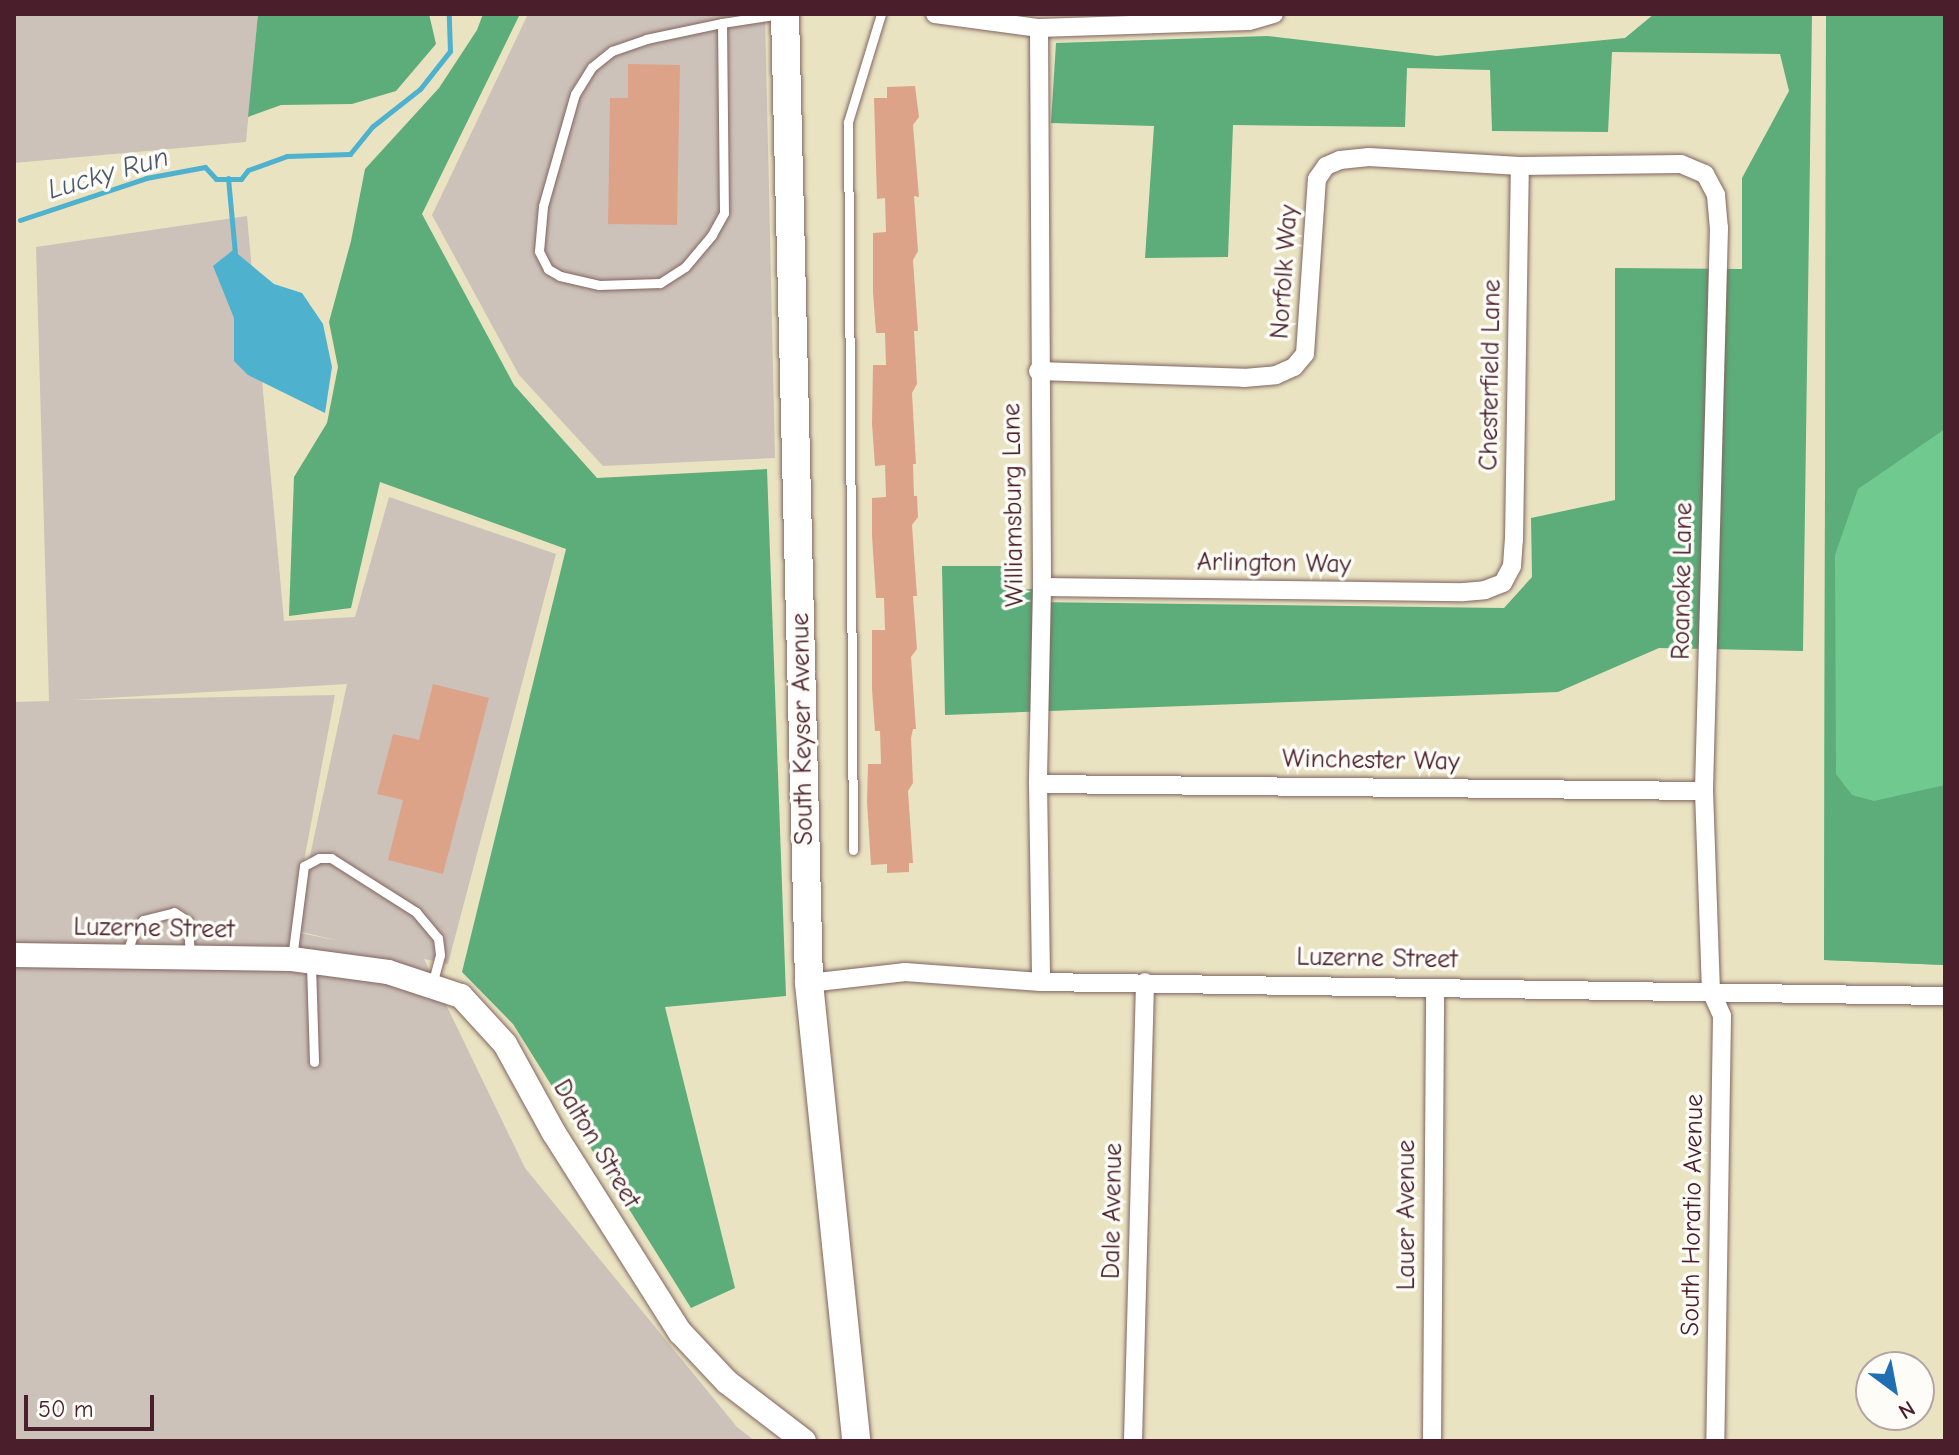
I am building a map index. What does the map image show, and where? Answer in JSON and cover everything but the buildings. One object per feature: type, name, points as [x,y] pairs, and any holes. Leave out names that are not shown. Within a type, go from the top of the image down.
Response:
[{"type":"main road","name":"South Keyser Avenue","points":[[782,14],[809,983],[856,1441]]},
{"type":"street","points":[[935,14],[1039,28],[1249,21],[1274,14]]},
{"type":"street","name":"Williamsburg Lane","points":[[1039,28],[1038,371],[1042,587],[1038,784],[1041,982]]},
{"type":"street","name":"Norfolk Way","points":[[1038,371],[1244,378],[1285,371],[1305,354],[1317,179],[1326,166],[1369,157],[1520,166],[1681,164],[1705,174]]},
{"type":"street","name":"Chesterfield Lane","points":[[1503,583],[1512,566],[1514,540],[1520,166]]},
{"type":"street","name":"Roanoke Lane","points":[[1705,174],[1716,195],[1719,228],[1704,791],[1711,991]]},
{"type":"street","name":"Arlington Way","points":[[1042,587],[1464,592],[1485,590],[1503,583]]},
{"type":"street","name":"Winchester Way","points":[[1038,784],[1704,791]]},
{"type":"street","name":"Luzerne Street","points":[[14,955],[302,960]]},
{"type":"street","name":"Dalton Street","points":[[302,960],[388,972],[461,996],[505,1044],[554,1133],[680,1332],[727,1382],[804,1441]]},
{"type":"street","name":"Luzerne Street","points":[[809,983],[905,972],[1041,982],[1945,996]]},
{"type":"street","name":"Dale Avenue","points":[[1133,1441],[1145,982]]},
{"type":"street","name":"Lauer Avenue","points":[[1432,1441],[1435,989]]},
{"type":"street","name":"South Horatio Avenue","points":[[1711,991],[1722,1016],[1715,1441]]},
{"type":"lane","points":[[722,23],[724,213],[712,235],[685,267],[660,283],[599,285],[560,276],[548,269],[539,251],[543,206],[575,94],[592,67],[612,51],[646,39],[722,23],[782,14]]},
{"type":"lane","points":[[853,850],[848,122],[881,14]]},
{"type":"lane","points":[[314,1062],[302,960],[304,866],[319,858],[331,858],[416,912],[438,938],[440,955],[432,985]]},
{"type":"lane","points":[[126,957],[135,929],[143,920],[174,912],[188,921],[190,958]]},
{"type":"shaded area","points":[[14,14],[258,14],[246,142],[14,163]]},
{"type":"shaded area","points":[[528,14],[765,14],[775,458],[603,466],[519,375],[432,215]]},
{"type":"shaded area","points":[[247,216],[284,621],[355,617],[389,497],[556,554],[448,964],[424,959],[525,1168],[737,1427],[755,1441],[14,1441],[14,702],[49,701],[36,247]],"holes":[[[347,684],[294,930],[339,941],[291,931],[335,695],[72,700]]]},
{"type":"green space","points":[[258,14],[429,14],[436,44],[396,91],[352,104],[281,105],[248,117]]},
{"type":"green space","points":[[483,14],[520,14],[422,214],[514,385],[597,478],[767,469],[786,996],[665,1007],[735,1288],[691,1308],[513,1024],[462,972],[566,549],[380,482],[351,608],[289,616],[294,477],[327,423],[338,367],[329,322],[351,241],[365,169],[439,88],[477,30]]},
{"type":"green space","points":[[1654,14],[1812,14],[1803,651],[1659,648],[1558,692],[945,715],[942,566],[1008,566],[1008,590],[1034,589],[1033,602],[1504,608],[1532,577],[1531,518],[1615,500],[1615,268],[1742,269],[1742,178],[1789,91],[1780,54],[1612,52],[1608,132],[1492,131],[1490,70],[1407,68],[1405,127],[1233,125],[1228,257],[1145,258],[1154,126],[1051,123],[1056,43],[1267,36],[1437,56],[1625,38]]},
{"type":"green space","points":[[1826,14],[1945,14],[1945,965],[1824,960]]},
{"type":"green space","points":[[1826,14],[1945,14],[1945,429],[1858,489],[1835,555],[1836,774],[1852,795],[1874,801],[1945,785],[1945,965],[1824,960]]},
{"type":"water","points":[[233,250],[274,284],[302,293],[323,324],[332,367],[325,413],[248,375],[234,361],[234,318],[213,266]]},
{"type":"waterway","name":"Lucky Run","points":[[20,220],[146,178],[205,167],[216,179],[241,179],[248,170],[287,156],[350,154],[373,126],[420,89],[450,51],[449,14]]},
{"type":"waterway","points":[[228,178],[235,254]]}]
